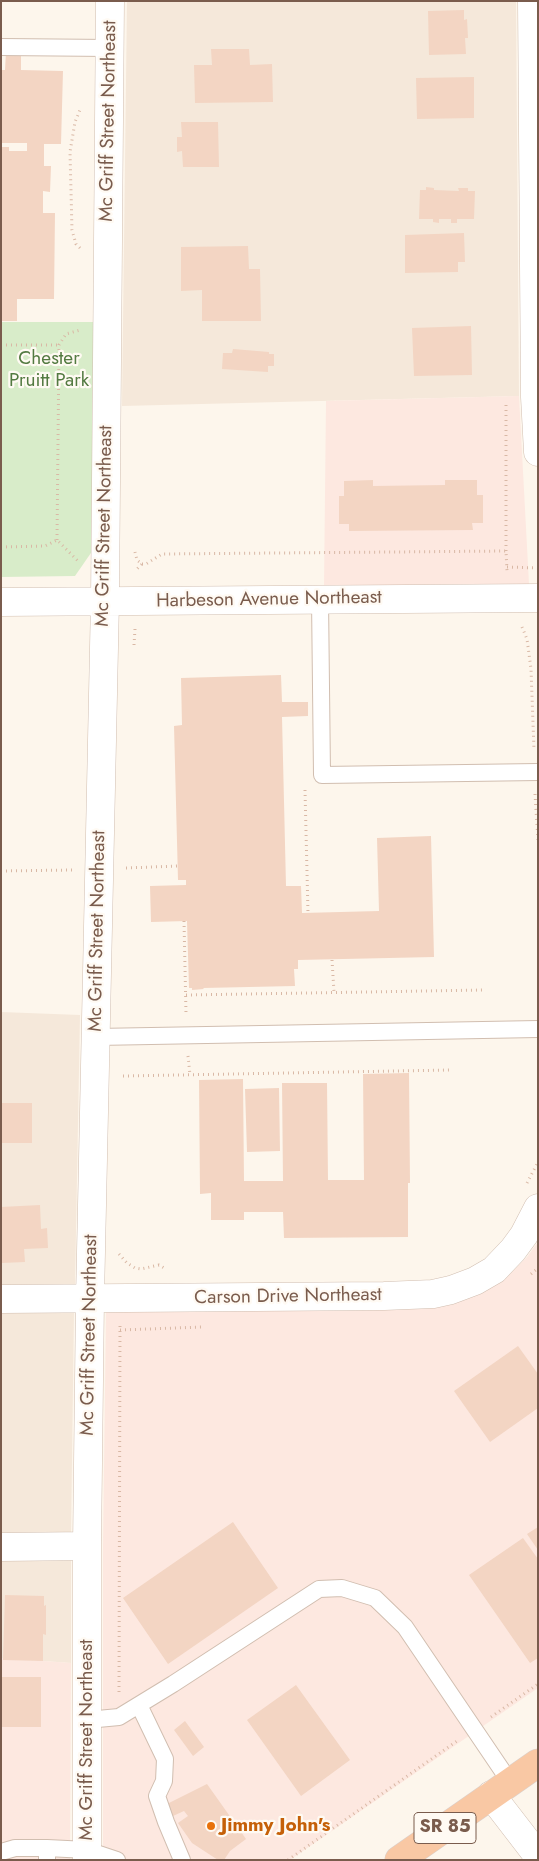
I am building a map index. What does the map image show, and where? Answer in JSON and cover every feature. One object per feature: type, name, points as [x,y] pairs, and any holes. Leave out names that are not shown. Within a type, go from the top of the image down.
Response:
[{"type":"highway","name":"SR 85","points":[[399,1860],[538,1763]]},
{"type":"street","name":"Mc Griff Street Northeast","points":[[87,1855],[87,1546],[90,1298],[105,602],[110,1]]},
{"type":"street","points":[[532,1],[535,397],[538,452]]},
{"type":"street","name":"Harbeson Avenue Northeast","points":[[1,602],[538,598]]},
{"type":"street","name":"Carson Drive Northeast","points":[[1,1299],[434,1294],[474,1281],[494,1270],[524,1235],[531,1198]]},
{"type":"street","points":[[1,1547],[87,1546]]},
{"type":"street","points":[[501,1789],[538,1856]]},
{"type":"lane","points":[[1,47],[110,48]]},
{"type":"lane","points":[[320,599],[322,775],[536,772]]},
{"type":"lane","points":[[96,1037],[538,1029]]},
{"type":"lane","points":[[87,1720],[119,1717],[319,1589],[342,1588],[375,1598],[405,1627],[474,1729],[501,1789]]},
{"type":"lane","points":[[139,1705],[164,1759],[164,1781],[157,1796],[182,1860]]},
{"type":"lane","points":[[1,1852],[15,1848],[47,1854],[87,1855],[117,1860]]},
{"type":"path","points":[[83,102],[75,122],[70,152],[72,230],[76,244],[85,254]]},
{"type":"path","points":[[86,327],[66,334],[59,345],[58,540],[89,571],[137,569],[134,646]]},
{"type":"path","points":[[1,345],[59,345]]},
{"type":"path","points":[[1,547],[46,546],[58,540]]},
{"type":"path","points":[[142,564],[146,564],[162,554],[506,552],[508,598]]},
{"type":"path","points":[[507,567],[538,568]]},
{"type":"path","points":[[522,627],[528,639],[531,669],[538,842]]},
{"type":"path","points":[[305,785],[308,913]]},
{"type":"path","points":[[127,859],[127,878]]},
{"type":"path","points":[[184,921],[190,1075]]},
{"type":"path","points":[[332,960],[334,992]]},
{"type":"path","points":[[186,995],[484,990]]},
{"type":"path","points":[[122,1086],[122,1076],[450,1070]]},
{"type":"path","points":[[531,1198],[538,1162]]},
{"type":"path","points":[[119,1254],[127,1263],[135,1268],[141,1269],[159,1265],[168,1271]]},
{"type":"path","points":[[119,1717],[120,1298],[127,1263]]},
{"type":"path","points":[[288,1860],[538,1684]]},
{"type":"shaded area","points":[[127,1],[516,1],[519,396],[122,406]]},
{"type":"shaded area","points":[[519,396],[529,584],[324,586],[326,401]]},
{"type":"shaded area","points":[[1,1012],[80,1015],[75,1285],[1,1286]]},
{"type":"shaded area","points":[[538,1242],[538,1688],[290,1860],[103,1860],[103,1546],[106,1312],[385,1310],[458,1302],[481,1293],[505,1279],[527,1257]]},
{"type":"shaded area","points":[[74,1312],[71,1533],[1,1533],[1,1313]]},
{"type":"shaded area","points":[[71,1560],[71,1663],[1,1658],[1,1561]]},
{"type":"shaded area","points":[[1,1658],[71,1663],[70,1860],[1,1860]]},
{"type":"green space","name":"Chester Pruitt Park","points":[[1,322],[99,322],[93,550],[75,576],[1,577]]},
{"type":"building","points":[[464,10],[464,20],[467,19],[468,38],[465,38],[466,54],[429,55],[428,11]]},
{"type":"building","points":[[211,49],[249,49],[250,65],[272,64],[273,102],[195,103],[194,65],[212,65]]},
{"type":"building","points":[[6,52],[21,52],[21,70],[63,71],[61,144],[44,144],[44,166],[51,166],[50,192],[43,191],[43,213],[55,213],[54,299],[17,299],[17,321],[1,321],[1,147],[9,147],[9,151],[27,151],[27,143],[1,143],[1,70],[5,70]]},
{"type":"building","points":[[474,77],[474,118],[417,119],[416,78]]},
{"type":"building","points":[[181,122],[218,122],[219,167],[183,167],[182,151],[177,152],[177,137],[182,137]]},
{"type":"building","points":[[426,187],[434,188],[434,190],[459,191],[458,188],[468,188],[468,191],[475,191],[474,219],[457,219],[457,223],[451,223],[451,219],[439,219],[439,223],[433,222],[433,219],[419,219],[420,190],[426,190]]},
{"type":"building","points":[[464,233],[465,262],[458,262],[458,272],[405,273],[405,235]]},
{"type":"building","points":[[248,246],[249,269],[260,269],[261,321],[202,321],[202,290],[181,291],[181,247]]},
{"type":"building","points":[[471,326],[472,375],[414,376],[412,328]]},
{"type":"building","points":[[233,349],[274,354],[274,366],[268,366],[268,372],[222,369],[223,353],[232,353]]},
{"type":"building","points":[[373,480],[373,486],[445,485],[445,480],[477,480],[477,495],[483,495],[483,523],[472,523],[473,530],[349,531],[349,524],[339,524],[339,496],[344,496],[344,481]]},
{"type":"building","points":[[281,675],[282,702],[308,702],[308,716],[282,717],[286,886],[301,886],[302,913],[379,911],[377,838],[431,836],[434,957],[298,960],[298,969],[294,969],[295,986],[203,988],[192,990],[192,988],[189,988],[187,921],[151,922],[150,886],[186,885],[186,880],[178,880],[174,726],[182,725],[181,678]]},
{"type":"building","points":[[409,1073],[410,1183],[408,1183],[408,1237],[284,1238],[283,1212],[244,1212],[244,1220],[211,1220],[211,1193],[200,1194],[199,1080],[243,1079],[244,1181],[283,1181],[282,1083],[327,1083],[328,1180],[364,1180],[363,1074]]},
{"type":"building","points":[[279,1088],[280,1151],[247,1152],[245,1089]]},
{"type":"building","points":[[1,1103],[32,1103],[32,1143],[1,1143]]},
{"type":"building","points":[[40,1205],[41,1229],[47,1228],[48,1248],[24,1249],[25,1262],[2,1263],[1,1207]]},
{"type":"building","points":[[518,1346],[538,1374],[538,1408],[490,1442],[454,1391]]},
{"type":"building","points":[[233,1522],[278,1588],[168,1664],[123,1598]]},
{"type":"building","points":[[538,1527],[538,1550],[527,1534]]},
{"type":"building","points":[[523,1538],[538,1559],[538,1658],[530,1663],[469,1575]]},
{"type":"building","points":[[5,1595],[44,1596],[44,1606],[46,1605],[46,1635],[43,1634],[43,1661],[3,1660]]},
{"type":"building","points":[[1,1677],[41,1677],[41,1727],[1,1727]]},
{"type":"building","points":[[296,1685],[350,1760],[301,1796],[247,1720]]},
{"type":"building","points":[[185,1721],[204,1747],[193,1756],[174,1730]]},
{"type":"building","points":[[207,1784],[246,1839],[230,1851],[224,1860],[218,1860],[192,1843],[178,1823],[188,1816],[184,1811],[173,1816],[167,1804]]},
{"type":"place","name":"Jimmy John's","points":[[211,1826]]}]
